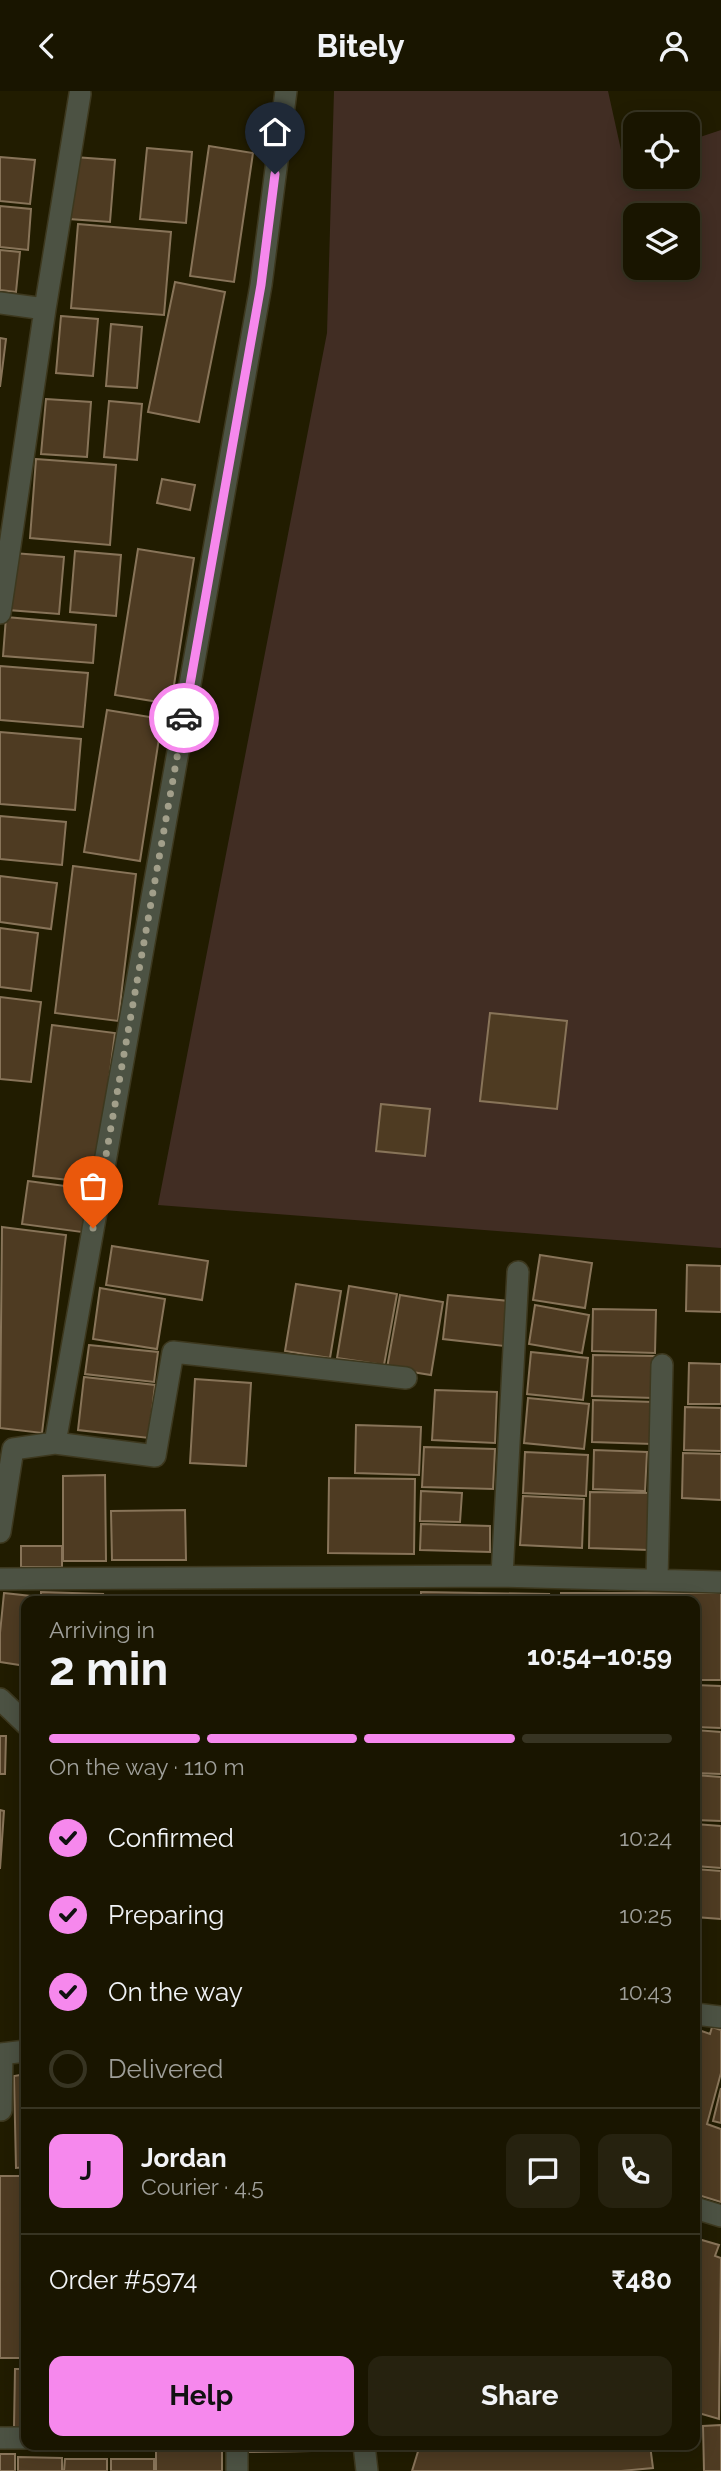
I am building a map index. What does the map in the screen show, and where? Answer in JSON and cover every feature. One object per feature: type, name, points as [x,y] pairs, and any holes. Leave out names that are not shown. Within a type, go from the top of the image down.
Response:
[{"type":"street","points":[[55,1443],[261,285],[286,91]]},
{"type":"street","points":[[0,613],[80,94]]},
{"type":"street","points":[[0,303],[45,309]]},
{"type":"street","points":[[502,1576],[518,1272]]},
{"type":"street","points":[[0,1531],[13,1449],[55,1443],[155,1456],[173,1352],[406,1378]]},
{"type":"street","points":[[657,1579],[663,1365]]},
{"type":"street","points":[[0,1579],[502,1576],[721,1582]]},
{"type":"street","points":[[0,1699],[21,1719]]},
{"type":"street","points":[[700,2015],[721,2017]]},
{"type":"street","points":[[1,2111],[1,2054],[21,2052]]},
{"type":"street","points":[[700,2209],[721,2215]]},
{"type":"street","points":[[0,2438],[21,2438]]},
{"type":"street","points":[[237,2450],[237,2471]]},
{"type":"street","points":[[365,2450],[367,2471]]},
{"type":"shaded area","points":[[334,91],[608,91],[623,159],[623,189],[700,189],[700,137],[721,130],[721,1248],[158,1205],[327,333]]},
{"type":"building","points":[[209,146],[253,153],[234,282],[190,276]]},
{"type":"building","points":[[147,148],[192,152],[186,223],[140,219]]},
{"type":"building","points":[[0,157],[35,160],[30,204],[0,201]]},
{"type":"building","points":[[74,157],[115,160],[110,222],[69,219]]},
{"type":"building","points":[[0,206],[31,209],[28,250],[0,247]]},
{"type":"building","points":[[78,224],[171,232],[164,315],[71,308]]},
{"type":"building","points":[[0,250],[20,252],[16,292],[0,290]]},
{"type":"building","points":[[175,282],[225,292],[199,422],[148,412]]},
{"type":"building","points":[[61,316],[98,319],[93,376],[56,373]]},
{"type":"building","points":[[111,324],[142,327],[137,388],[106,386]]},
{"type":"building","points":[[0,338],[6,339],[0,387]]},
{"type":"building","points":[[46,399],[91,402],[87,457],[41,454]]},
{"type":"building","points":[[109,401],[142,404],[137,460],[104,457]]},
{"type":"building","points":[[36,459],[116,465],[110,545],[30,538]]},
{"type":"building","points":[[162,479],[195,485],[190,510],[157,503]]},
{"type":"building","points":[[138,549],[194,558],[171,704],[115,695]]},
{"type":"building","points":[[75,551],[121,555],[116,616],[70,612]]},
{"type":"building","points":[[13,553],[64,557],[59,614],[8,610]]},
{"type":"building","points":[[6,617],[96,625],[93,663],[3,656]]},
{"type":"building","points":[[0,666],[88,673],[83,727],[0,720]]},
{"type":"building","points":[[107,710],[162,719],[140,861],[84,852]]},
{"type":"building","points":[[0,732],[81,739],[75,810],[0,804]]},
{"type":"building","points":[[0,816],[66,822],[62,865],[0,859]]},
{"type":"building","points":[[73,866],[136,874],[118,1021],[55,1013]]},
{"type":"building","points":[[0,876],[57,883],[51,929],[0,922]]},
{"type":"building","points":[[0,928],[38,933],[31,991],[0,987]]},
{"type":"building","points":[[0,997],[41,1002],[31,1082],[0,1079]]},
{"type":"building","points":[[490,1013],[567,1021],[557,1109],[480,1101]]},
{"type":"building","points":[[52,1025],[115,1033],[96,1183],[33,1176]]},
{"type":"building","points":[[381,1104],[430,1109],[425,1156],[376,1151]]},
{"type":"building","points":[[28,1181],[95,1190],[89,1233],[22,1224]]},
{"type":"building","points":[[2,1227],[66,1235],[42,1433],[0,1428]]},
{"type":"building","points":[[112,1246],[208,1261],[202,1300],[106,1285]]},
{"type":"building","points":[[540,1255],[592,1263],[585,1308],[533,1300]]},
{"type":"building","points":[[687,1265],[721,1266],[721,1312],[686,1311]]},
{"type":"building","points":[[296,1284],[341,1291],[330,1358],[285,1351]]},
{"type":"building","points":[[349,1286],[397,1294],[384,1365],[337,1358]]},
{"type":"building","points":[[100,1288],[165,1299],[157,1349],[93,1339]]},
{"type":"building","points":[[400,1295],[443,1302],[431,1375],[387,1368]]},
{"type":"building","points":[[448,1295],[509,1301],[504,1346],[443,1339]]},
{"type":"building","points":[[535,1305],[589,1315],[582,1353],[529,1344]]},
{"type":"building","points":[[593,1309],[656,1310],[655,1353],[592,1351]]},
{"type":"building","points":[[89,1345],[158,1352],[154,1382],[85,1374]]},
{"type":"building","points":[[531,1352],[588,1358],[583,1400],[527,1394]]},
{"type":"building","points":[[593,1355],[654,1356],[653,1398],[592,1396]]},
{"type":"building","points":[[689,1363],[721,1364],[721,1404],[688,1404]]},
{"type":"building","points":[[84,1377],[155,1385],[149,1438],[78,1430]]},
{"type":"building","points":[[195,1379],[251,1383],[246,1466],[190,1463]]},
{"type":"building","points":[[435,1390],[497,1392],[495,1443],[432,1440]]},
{"type":"building","points":[[528,1398],[589,1404],[584,1449],[524,1443]]},
{"type":"building","points":[[593,1400],[653,1402],[652,1444],[592,1442]]},
{"type":"building","points":[[685,1407],[721,1408],[721,1451],[684,1450]]},
{"type":"building","points":[[356,1425],[421,1427],[419,1475],[355,1473]]},
{"type":"building","points":[[424,1447],[495,1449],[493,1489],[422,1487]]},
{"type":"building","points":[[594,1450],[647,1452],[645,1491],[593,1489]]},
{"type":"building","points":[[525,1452],[588,1455],[586,1496],[523,1493]]},
{"type":"building","points":[[683,1453],[721,1454],[721,1500],[682,1498]]},
{"type":"building","points":[[105,1475],[106,1561],[63,1561],[63,1476]]},
{"type":"building","points":[[329,1478],[415,1479],[414,1554],[328,1553]]},
{"type":"building","points":[[421,1491],[462,1493],[460,1522],[420,1521]]},
{"type":"building","points":[[590,1492],[650,1493],[649,1550],[589,1548]]},
{"type":"building","points":[[523,1496],[584,1499],[582,1548],[520,1545]]},
{"type":"building","points":[[185,1510],[186,1560],[112,1560],[111,1511]]},
{"type":"building","points":[[421,1524],[490,1526],[490,1552],[420,1550]]},
{"type":"building","points":[[21,1546],[62,1546],[62,1567],[21,1567]]},
{"type":"building","points":[[41,1592],[103,1594],[103,1596],[41,1596]]},
{"type":"building","points":[[421,1592],[549,1594],[549,1596],[421,1596]]},
{"type":"building","points":[[4,1593],[31,1596],[21,1596],[21,1665],[0,1662]]},
{"type":"building","points":[[561,1593],[721,1593],[721,1680],[700,1680],[700,1596],[561,1596]]},
{"type":"building","points":[[700,1685],[721,1686],[721,1728],[700,1727]]},
{"type":"building","points":[[700,1730],[721,1732],[721,1774],[700,1773]]},
{"type":"building","points":[[0,1736],[6,1736],[5,1774],[0,1774]]},
{"type":"building","points":[[700,1775],[721,1777],[721,1821],[700,1820]]},
{"type":"building","points":[[0,1810],[4,1811],[0,1869]]},
{"type":"building","points":[[700,1824],[721,1826],[721,1868],[700,1866]]},
{"type":"building","points":[[700,1869],[721,1871],[721,1919],[700,1917]]},
{"type":"building","points":[[712,2027],[721,2030],[721,2073],[707,2124],[721,2129],[721,2202],[700,2196],[700,2030],[710,2034]]},
{"type":"building","points":[[21,2075],[21,2168],[16,2168],[14,2076]]},
{"type":"building","points":[[721,2088],[721,2123],[713,2121]]},
{"type":"building","points":[[0,2176],[21,2176],[21,2358],[0,2358]]},
{"type":"building","points":[[700,2239],[719,2245],[715,2256],[721,2258],[719,2419],[700,2413]]},
{"type":"building","points":[[15,2369],[21,2369],[21,2427],[14,2427]]},
{"type":"building","points":[[721,2425],[721,2471],[704,2471],[703,2426]]},
{"type":"building","points":[[156,2450],[222,2450],[222,2471],[156,2471]]},
{"type":"building","points":[[249,2450],[311,2450],[311,2451]]},
{"type":"building","points":[[418,2450],[651,2450],[653,2468],[621,2471],[412,2471]]},
{"type":"building","points":[[0,2454],[15,2454],[15,2471],[0,2471]]},
{"type":"building","points":[[18,2457],[62,2458],[62,2471],[18,2471]]},
{"type":"building","points":[[65,2459],[107,2459],[107,2471],[64,2471]]},
{"type":"building","points":[[111,2459],[154,2459],[154,2471],[111,2471]]},
{"type":"way so far","points":[[93,1228],[184,718]]},
{"type":"route","points":[[184,718],[261,285],[275,174]]}]
